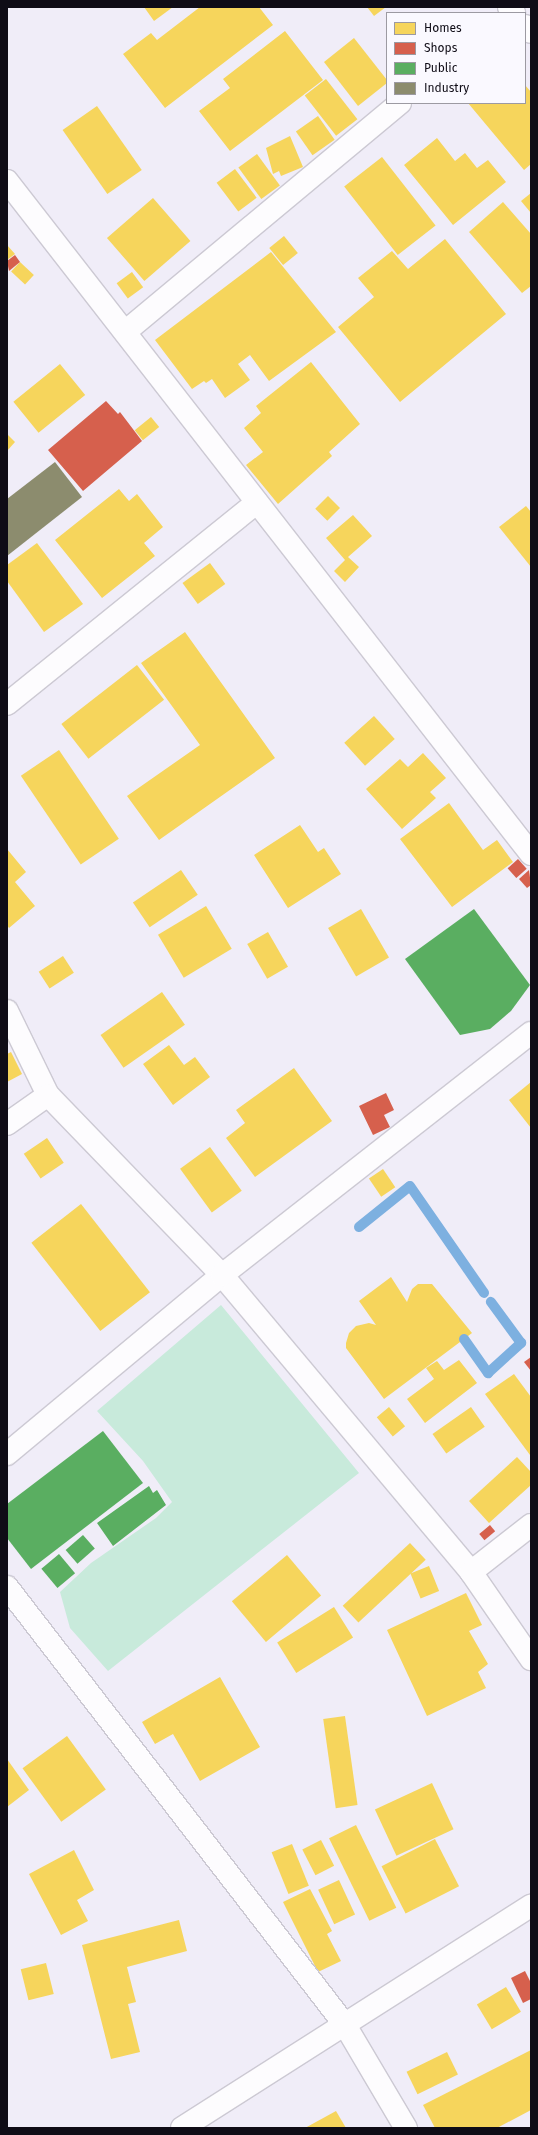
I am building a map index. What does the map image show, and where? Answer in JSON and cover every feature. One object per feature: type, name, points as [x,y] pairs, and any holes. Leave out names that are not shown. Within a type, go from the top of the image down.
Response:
[{"type":"street","points":[[125,332],[399,104]]},
{"type":"street","points":[[7,181],[531,854]]},
{"type":"street","points":[[7,704],[257,502]]},
{"type":"street","points":[[7,1011],[48,1095],[222,1275],[471,1572],[531,1659]]},
{"type":"street","points":[[7,1454],[222,1275],[531,1032]]},
{"type":"street","points":[[7,1124],[48,1095]]},
{"type":"street","points":[[471,1572],[531,1525]]},
{"type":"street","points":[[7,1587],[345,2026],[406,2128]]},
{"type":"street","points":[[182,2128],[345,2026],[531,1906]]},
{"type":"green space","points":[[221,1305],[359,1473],[108,1671],[70,1628],[60,1592],[91,1563],[156,1518],[172,1502],[143,1461],[97,1411]]},
{"type":"building: Homes","points":[[144,7],[173,7],[154,21]]},
{"type":"building: Homes","points":[[200,7],[259,7],[273,25],[165,108],[123,54],[151,33],[157,40]]},
{"type":"building: Homes","points":[[367,7],[386,7],[374,16]]},
{"type":"building: Homes","points":[[285,31],[323,80],[230,151],[199,111],[230,88],[223,79]]},
{"type":"building: Homes","points":[[354,38],[386,79],[386,84],[358,106],[324,62]]},
{"type":"building: Homes","points":[[326,79],[357,119],[336,136],[305,96]]},
{"type":"building: Homes","points":[[526,86],[531,92],[531,164],[524,170],[469,104],[526,104]]},
{"type":"building: Homes","points":[[97,106],[142,170],[107,194],[63,130]]},
{"type":"building: Homes","points":[[318,116],[335,140],[313,155],[296,131]]},
{"type":"building: Homes","points":[[290,136],[303,167],[281,176],[279,171],[273,174],[266,148]]},
{"type":"building: Homes","points":[[437,138],[455,161],[465,153],[477,168],[488,160],[506,182],[453,225],[404,165]]},
{"type":"building: Homes","points":[[257,154],[280,186],[261,199],[238,168]]},
{"type":"building: Homes","points":[[382,157],[436,226],[398,255],[344,187]]},
{"type":"building: Homes","points":[[235,169],[257,198],[238,212],[217,183]]},
{"type":"building: Homes","points":[[531,193],[531,213],[521,201]]},
{"type":"building: Homes","points":[[153,198],[190,241],[144,281],[107,238]]},
{"type":"building: Homes","points":[[503,202],[531,234],[531,286],[522,293],[469,232]]},
{"type":"building: Homes","points":[[284,236],[298,253],[283,265],[269,248]]},
{"type":"building: Homes","points":[[445,239],[506,314],[400,402],[338,327],[374,297],[358,278],[392,251],[408,269]]},
{"type":"building: Homes","points":[[7,245],[15,254],[7,260]]},
{"type":"building: Homes","points":[[271,252],[336,332],[269,381],[250,355],[238,364],[250,380],[225,398],[212,379],[206,383],[204,381],[192,389],[155,340]]},
{"type":"building: Homes","points":[[20,262],[34,275],[25,284],[11,272]]},
{"type":"building: Homes","points":[[132,272],[143,287],[128,299],[117,283]]},
{"type":"building: Homes","points":[[311,362],[360,424],[329,452],[332,456],[278,504],[246,465],[263,452],[244,428],[261,413],[256,406]]},
{"type":"building: Homes","points":[[60,364],[85,395],[39,433],[13,402]]},
{"type":"building: Homes","points":[[151,417],[159,427],[143,440],[135,430]]},
{"type":"building: Homes","points":[[7,434],[15,442],[7,451]]},
{"type":"building: Homes","points":[[119,489],[129,501],[137,494],[163,527],[144,543],[155,556],[102,598],[55,540]]},
{"type":"building: Homes","points":[[328,496],[340,508],[327,521],[315,509]]},
{"type":"building: Homes","points":[[526,506],[531,512],[531,567],[499,527]]},
{"type":"building: Homes","points":[[353,515],[372,536],[348,557],[359,567],[345,582],[334,571],[345,560],[326,538]]},
{"type":"building: Homes","points":[[37,543],[83,604],[44,632],[7,581],[7,565]]},
{"type":"building: Homes","points":[[210,563],[225,584],[198,604],[182,583]]},
{"type":"building: Homes","points":[[185,632],[275,758],[159,840],[127,796],[200,745],[141,663]]},
{"type":"building: Homes","points":[[137,665],[164,700],[88,759],[61,724]]},
{"type":"building: Homes","points":[[374,716],[395,739],[365,766],[344,743]]},
{"type":"building: Homes","points":[[59,750],[119,839],[81,864],[21,776]]},
{"type":"building: Homes","points":[[423,753],[446,778],[430,792],[436,798],[402,829],[366,789],[400,759],[408,767]]},
{"type":"building: Homes","points":[[449,803],[483,850],[497,840],[513,862],[452,907],[400,839]]},
{"type":"building: Homes","points":[[300,825],[318,852],[324,848],[341,874],[288,908],[254,855]]},
{"type":"building: Homes","points":[[7,849],[26,872],[15,882],[35,906],[9,928],[7,925]]},
{"type":"building: Homes","points":[[181,870],[198,895],[150,927],[133,902]]},
{"type":"building: Homes","points":[[206,906],[232,949],[184,978],[158,935]]},
{"type":"building: Homes","points":[[361,909],[389,957],[356,976],[328,928]]},
{"type":"building: Homes","points":[[268,932],[288,967],[267,979],[247,944]]},
{"type":"building: Homes","points":[[63,956],[74,973],[50,989],[39,972]]},
{"type":"building: Homes","points":[[162,992],[185,1025],[124,1068],[101,1035]]},
{"type":"building: Homes","points":[[169,1045],[184,1065],[195,1057],[210,1077],[173,1105],[143,1064]]},
{"type":"building: Homes","points":[[11,1052],[22,1074],[7,1082],[7,1054]]},
{"type":"building: Homes","points":[[294,1068],[332,1121],[255,1177],[226,1138],[245,1123],[236,1110]]},
{"type":"building: Homes","points":[[531,1082],[531,1128],[509,1100]]},
{"type":"building: Homes","points":[[47,1138],[64,1163],[41,1179],[24,1154]]},
{"type":"building: Homes","points":[[210,1147],[242,1191],[212,1212],[180,1169]]},
{"type":"building: Homes","points":[[383,1169],[395,1187],[381,1197],[369,1179]]},
{"type":"building: Homes","points":[[81,1204],[150,1292],[100,1331],[31,1243]]},
{"type":"building: Homes","points":[[391,1277],[407,1302],[412,1289],[418,1284],[432,1284],[472,1333],[384,1399],[346,1348],[346,1343],[349,1333],[356,1326],[369,1323],[376,1325],[359,1301]]},
{"type":"building: Homes","points":[[459,1360],[477,1383],[425,1423],[407,1399],[434,1379],[426,1368],[437,1361],[444,1370]]},
{"type":"building: Homes","points":[[514,1374],[531,1397],[530,1455],[485,1394]]},
{"type":"building: Homes","points":[[389,1407],[405,1426],[393,1436],[377,1417]]},
{"type":"building: Homes","points":[[471,1407],[485,1427],[446,1454],[432,1434]]},
{"type":"building: Homes","points":[[517,1457],[531,1472],[531,1485],[489,1523],[469,1501]]},
{"type":"building: Homes","points":[[410,1543],[426,1560],[358,1623],[343,1606]]},
{"type":"building: Homes","points":[[287,1555],[321,1596],[266,1642],[232,1601]]},
{"type":"building: Homes","points":[[429,1566],[439,1591],[421,1599],[410,1573]]},
{"type":"building: Homes","points":[[466,1593],[482,1625],[469,1631],[488,1664],[478,1672],[486,1688],[427,1716],[387,1630]]},
{"type":"building: Homes","points":[[334,1607],[353,1638],[296,1673],[277,1643]]},
{"type":"building: Homes","points":[[220,1677],[260,1747],[200,1781],[173,1734],[155,1744],[142,1722]]},
{"type":"building: Homes","points":[[345,1716],[358,1805],[336,1808],[323,1719]]},
{"type":"building: Homes","points":[[67,1736],[106,1789],[61,1822],[23,1768]]},
{"type":"building: Homes","points":[[7,1759],[29,1790],[7,1807]]},
{"type":"building: Homes","points":[[432,1783],[454,1829],[396,1856],[375,1810]]},
{"type":"building: Homes","points":[[356,1825],[396,1908],[369,1921],[329,1838]]},
{"type":"building: Homes","points":[[435,1839],[459,1886],[406,1913],[382,1866]]},
{"type":"building: Homes","points":[[321,1840],[334,1866],[315,1875],[302,1850]]},
{"type":"building: Homes","points":[[292,1844],[309,1886],[288,1894],[272,1852]]},
{"type":"building: Homes","points":[[74,1850],[94,1890],[77,1900],[88,1921],[61,1935],[29,1874]]},
{"type":"building: Homes","points":[[339,1880],[355,1914],[334,1924],[318,1890]]},
{"type":"building: Homes","points":[[310,1889],[332,1931],[327,1934],[341,1961],[318,1972],[283,1902]]},
{"type":"building: Homes","points":[[179,1920],[187,1951],[127,1967],[136,2002],[128,2004],[140,2052],[111,2059],[82,1945]]},
{"type":"building: Homes","points":[[46,1963],[54,1994],[29,2000],[21,1969]]},
{"type":"building: Homes","points":[[506,1987],[521,2012],[492,2029],[477,2005]]},
{"type":"building: Homes","points":[[531,2050],[531,2110],[497,2128],[435,2128],[423,2105]]},
{"type":"building: Homes","points":[[447,2052],[458,2074],[418,2094],[407,2072]]},
{"type":"building: Homes","points":[[336,2111],[346,2128],[305,2128]]},
{"type":"building: Shops","points":[[15,255],[20,262],[9,271],[7,261]]},
{"type":"building: Shops","points":[[106,401],[118,414],[120,412],[142,441],[83,491],[48,450]]},
{"type":"building: Shops","points":[[518,859],[527,869],[516,878],[508,868]]},
{"type":"building: Shops","points":[[529,870],[531,885],[527,888],[519,879]]},
{"type":"building: Shops","points":[[386,1093],[394,1110],[384,1115],[390,1127],[373,1135],[359,1106]]},
{"type":"building: Shops","points":[[531,1357],[531,1371],[524,1362]]},
{"type":"building: Shops","points":[[490,1525],[495,1531],[484,1540],[479,1534]]},
{"type":"building: Shops","points":[[525,1971],[531,1983],[531,1999],[523,2003],[511,1978]]},
{"type":"building: Public","points":[[474,909],[530,985],[511,1011],[490,1029],[460,1035],[405,959]]},
{"type":"building: Public","points":[[103,1431],[143,1483],[31,1569],[7,1538],[7,1504]]},
{"type":"building: Public","points":[[149,1486],[153,1493],[157,1490],[166,1505],[113,1546],[97,1523]]},
{"type":"building: Public","points":[[83,1535],[95,1549],[77,1564],[66,1550]]},
{"type":"building: Public","points":[[59,1554],[75,1573],[57,1588],[41,1569]]},
{"type":"building: Industry","points":[[55,462],[82,497],[7,556],[7,499]]},
{"type":"waterway","points":[[359,1227],[410,1186],[484,1293]]},
{"type":"waterway","points":[[464,1339],[488,1373],[521,1343],[491,1302]]}]
